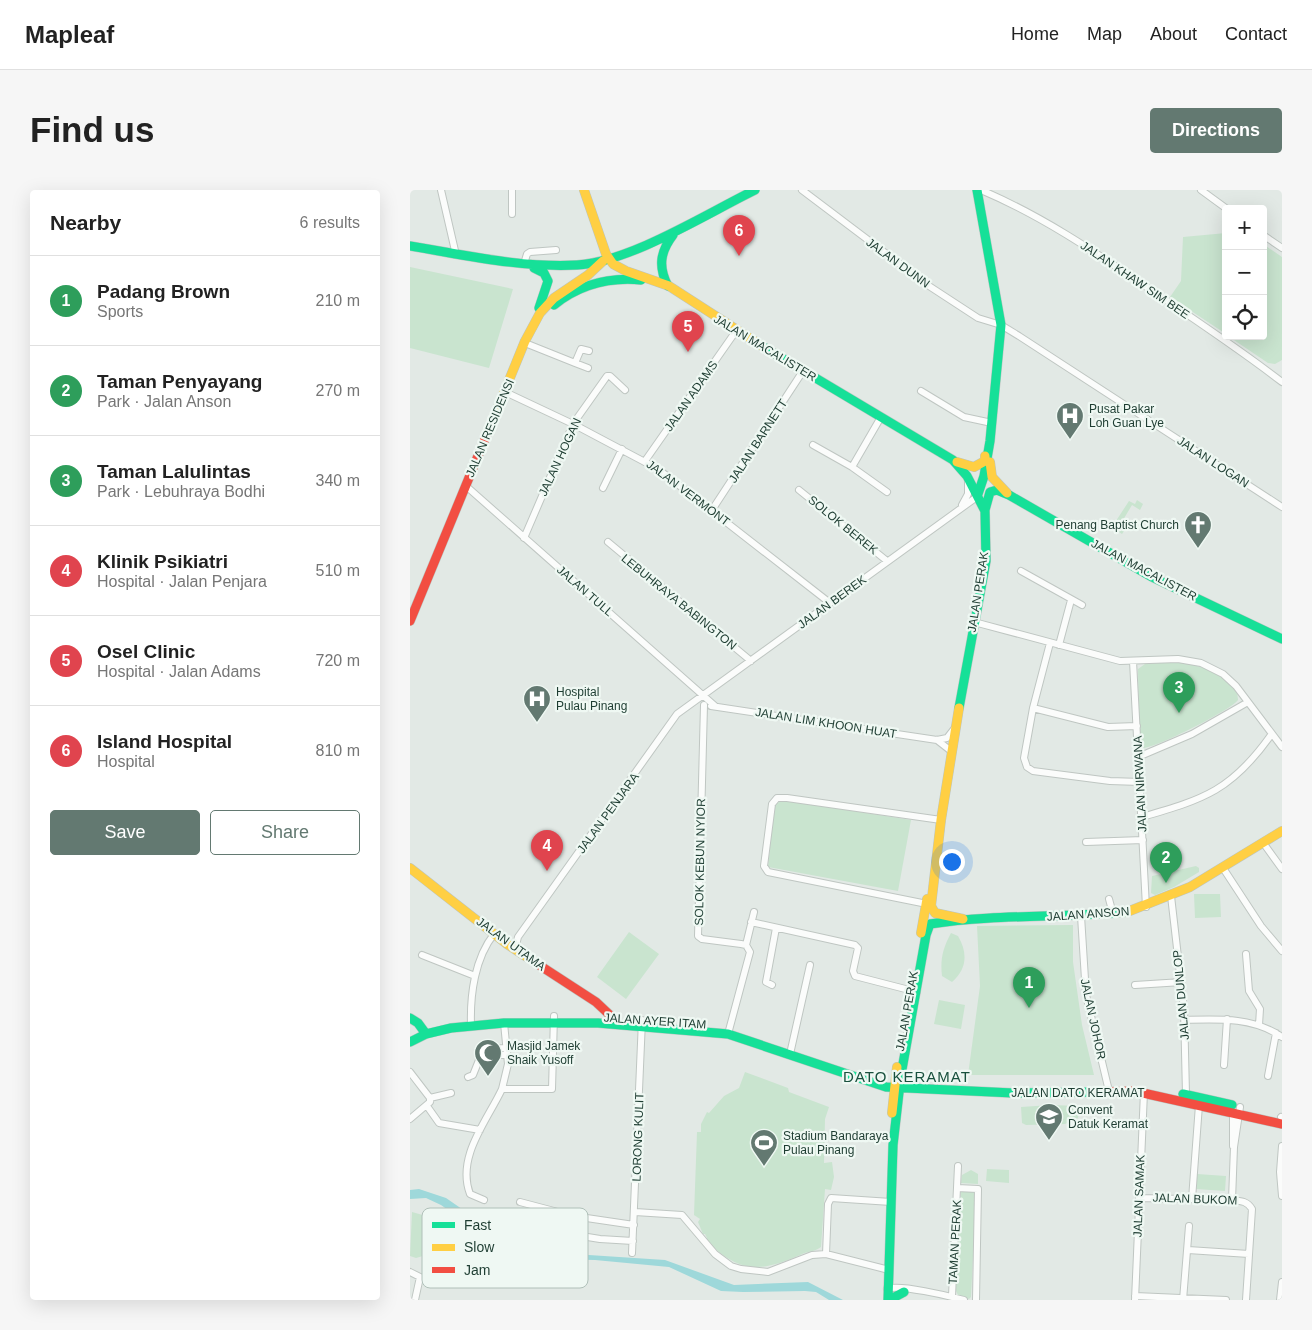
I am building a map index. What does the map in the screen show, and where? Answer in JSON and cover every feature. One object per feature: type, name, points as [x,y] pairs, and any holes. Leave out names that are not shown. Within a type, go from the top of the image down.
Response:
[{"type":"main road","points":[[584,190],[606,260]]},
{"type":"main road","points":[[410,246],[456,255],[524,264],[580,265],[629,253],[754,190]]},
{"type":"main road","points":[[978,494],[984,476],[989,449],[1000,339],[1000,325],[979,190]]},
{"type":"main road","points":[[668,286],[662,273],[661,255],[666,242],[677,230]]},
{"type":"main road","points":[[603,246],[616,253],[629,253]]},
{"type":"main road","points":[[580,265],[598,255],[603,246]]},
{"type":"main road","name":"JALAN MACALISTER","points":[[606,260],[626,271],[668,286],[736,331],[952,460],[967,476],[978,494]]},
{"type":"main road","name":"JALAN RESIDENSI","points":[[410,621],[466,486],[494,412],[505,392],[531,328],[540,313],[552,299],[594,273],[606,260]]},
{"type":"main road","points":[[524,264],[544,273],[548,281],[531,328]]},
{"type":"main road","points":[[531,328],[557,302],[586,287],[617,280],[659,282]]},
{"type":"main road","points":[[952,460],[974,467],[984,461],[992,423]]},
{"type":"main road","name":"JALAN MACALISTER","points":[[989,449],[992,477],[1009,494],[1152,577],[1282,639]]},
{"type":"main road","points":[[985,511],[990,492],[996,490],[1009,494]]},
{"type":"main road","name":"JALAN PERAK","points":[[915,990],[954,729],[986,561],[985,511],[978,494]]},
{"type":"main road","name":"JALAN ANSON","points":[[963,919],[1113,914],[1146,907],[1223,868],[1282,831]]},
{"type":"main road","name":"JALAN UTAMA","points":[[410,868],[510,946],[596,1002],[613,1018]]},
{"type":"main road","name":"JALAN PERAK","points":[[933,877],[932,910],[941,915],[963,919]]},
{"type":"main road","name":"JALAN PERAK","points":[[891,1295],[887,1267],[893,1146],[891,1142],[897,1086],[915,990],[928,926],[935,922],[963,919]]},
{"type":"main road","points":[[410,1018],[425,1031]]},
{"type":"main road","name":"JALAN AYER ITAM","points":[[471,1021],[504,1023],[554,1018],[642,1023],[729,1031],[897,1086]]},
{"type":"main road","name":"JALAN AYER ITAM","points":[[410,1035],[471,1021],[613,1018],[642,1023]]},
{"type":"main road","name":"JALAN AYER ITAM","points":[[410,1042],[425,1031]]},
{"type":"main road","name":"JALAN DATO KERAMAT","points":[[897,1086],[1108,1088],[1143,1086],[1186,1094],[1238,1111]]},
{"type":"main road","name":"JALAN DATO KERAMAT","points":[[1108,1088],[1144,1092],[1199,1105],[1282,1119]]},
{"type":"main road","points":[[891,1295],[907,1291]]},
{"type":"street","points":[[441,190],[456,255]]},
{"type":"street","points":[[512,190],[512,214]]},
{"type":"street","name":"JALAN DUNN","points":[[802,190],[929,286],[978,318],[1000,325]]},
{"type":"street","name":"JALAN KHAW SIM BEE","points":[[979,190],[1032,214],[1069,236],[1281,378]]},
{"type":"street","points":[[1201,190],[1212,193],[1223,205]]},
{"type":"street","points":[[1267,237],[1281,246]]},
{"type":"street","points":[[524,264],[527,254],[530,252],[556,250]]},
{"type":"street","name":"JALAN LOGAN","points":[[1000,325],[1282,507]]},
{"type":"street","name":"JALAN ADAMS","points":[[645,461],[736,331]]},
{"type":"street","points":[[1000,339],[1009,334],[1019,336]]},
{"type":"street","points":[[525,343],[588,368]]},
{"type":"street","points":[[575,363],[581,350],[589,351]]},
{"type":"street","name":"JALAN BARNETT","points":[[712,510],[804,372]]},
{"type":"street","name":"JALAN HOGAN","points":[[524,538],[574,424],[607,376],[610,376],[625,390]]},
{"type":"street","points":[[921,391],[964,417],[992,423]]},
{"type":"street","name":"JALAN VERMONT","points":[[505,392],[574,424],[645,461],[712,510],[830,603]]},
{"type":"street","points":[[852,467],[881,417]]},
{"type":"street","points":[[813,445],[852,467],[887,492]]},
{"type":"street","points":[[603,488],[622,449]]},
{"type":"street","points":[[960,508],[968,494],[967,476]]},
{"type":"street","name":"JALAN TULL","points":[[466,486],[704,696]]},
{"type":"street","name":"SOLOK BEREK","points":[[799,490],[887,561]]},
{"type":"street","name":"JALAN BEREK","points":[[704,696],[978,494]]},
{"type":"street","name":"LEBUHRAYA BABINGTON","points":[[608,542],[751,661]]},
{"type":"street","points":[[1021,571],[1082,605]]},
{"type":"street","points":[[1059,646],[1070,600]]},
{"type":"street","points":[[974,622],[1106,658],[1134,661],[1178,659],[1202,663],[1229,678],[1282,747]]},
{"type":"street","points":[[1050,643],[1033,708],[1024,758],[1029,770],[1110,781],[1140,782]]},
{"type":"street","name":"JALAN NIRWANA","points":[[1134,661],[1146,907]]},
{"type":"street","points":[[704,696],[715,706]]},
{"type":"street","name":"JALAN PENJARA","points":[[510,946],[647,759],[674,718],[704,696]]},
{"type":"street","points":[[697,700],[704,705]]},
{"type":"street","points":[[1138,757],[1192,734],[1248,702]]},
{"type":"street","name":"JALAN LIM KHOON HUAT","points":[[704,705],[937,740]]},
{"type":"street","name":"SOLOK KEBUN NYIOR","points":[[704,705],[698,936],[702,939],[746,945]]},
{"type":"street","points":[[1033,708],[1099,725],[1137,726]]},
{"type":"street","points":[[937,740],[947,738],[954,729]]},
{"type":"street","points":[[1142,817],[1174,808],[1223,787],[1248,764],[1271,735]]},
{"type":"street","points":[[937,740],[951,752]]},
{"type":"street","points":[[927,904],[768,872],[764,866],[772,804],[777,798],[787,798],[941,820]]},
{"type":"street","points":[[1086,842],[1143,840]]},
{"type":"street","points":[[1264,844],[1282,869]]},
{"type":"street","points":[[1223,868],[1261,926],[1282,951]]},
{"type":"street","name":"JALAN DUNLOP","points":[[1171,896],[1185,1020],[1186,1094]]},
{"type":"street","points":[[1109,899],[1113,914]]},
{"type":"street","points":[[729,1031],[750,952],[746,945],[754,912]]},
{"type":"street","name":"JALAN JOHOR","points":[[1081,916],[1086,995],[1108,1088]]},
{"type":"street","points":[[752,922],[855,945],[858,948],[853,972],[855,976],[915,990]]},
{"type":"street","points":[[772,985],[766,982],[776,928]]},
{"type":"street","points":[[471,1021],[475,976],[482,953],[494,934]]},
{"type":"street","points":[[422,954],[475,976]]},
{"type":"street","points":[[1247,957],[1249,993],[1260,1009],[1259,1025]]},
{"type":"street","points":[[791,1051],[810,965]]},
{"type":"street","points":[[1135,986],[1182,982]]},
{"type":"street","points":[[502,1089],[552,1089],[554,1018]]},
{"type":"street","points":[[1224,1065],[1227,1019]]},
{"type":"street","points":[[1185,1020],[1227,1019],[1259,1025],[1279,1035],[1268,1076]]},
{"type":"street","points":[[484,1200],[470,1194],[467,1187],[468,1159],[480,1130],[502,1089],[508,1055],[504,1023]]},
{"type":"street","name":"LORONG KULIT","points":[[632,1253],[642,1023]]},
{"type":"street","points":[[486,1055],[489,1048],[507,1048]]},
{"type":"street","points":[[468,1077],[473,1075],[478,1058],[481,1055],[508,1055]]},
{"type":"street","points":[[410,1072],[430,1098]]},
{"type":"street","name":"JALAN SAMAK","points":[[1135,1298],[1144,1092]]},
{"type":"street","points":[[430,1098],[451,1093]]},
{"type":"street","points":[[410,1119],[427,1106],[430,1098]]},
{"type":"street","points":[[1192,1200],[1199,1105]]},
{"type":"street","points":[[427,1106],[439,1123],[480,1130]]},
{"type":"street","points":[[1232,1200],[1234,1147],[1238,1111]]},
{"type":"street","points":[[1282,1146],[1280,1172],[1282,1196]]},
{"type":"street","name":"TAMAN PERAK","points":[[952,1296],[958,1166]]},
{"type":"street","name":"TAMAN PERAK","points":[[957,1188],[978,1189],[976,1300]]},
{"type":"street","points":[[826,1254],[828,1204],[831,1198],[891,1202]]},
{"type":"street","name":"JALAN BUKOM","points":[[1139,1198],[1245,1201],[1252,1209],[1249,1254]]},
{"type":"street","points":[[520,1202],[543,1208]]},
{"type":"street","points":[[635,1212],[682,1215],[714,1254],[731,1266],[741,1269],[768,1272],[812,1255],[826,1254],[887,1267]]},
{"type":"street","points":[[588,1218],[634,1224]]},
{"type":"street","points":[[1183,1299],[1189,1226]]},
{"type":"street","points":[[588,1237],[633,1241]]},
{"type":"street","points":[[1188,1250],[1249,1254],[1246,1300]]},
{"type":"street","points":[[410,1272],[420,1277],[415,1300]]},
{"type":"street","points":[[1280,1300],[1282,1282]]},
{"type":"street","points":[[907,1291],[952,1296],[964,1300]]},
{"type":"street","points":[[1135,1298],[1226,1300]]},
{"type":"green space","points":[[1222,233],[1222,331],[1170,297],[1181,281],[1183,237]]},
{"type":"green space","points":[[1267,247],[1282,257],[1282,360],[1275,364],[1268,363],[1234,340],[1267,340]]},
{"type":"green space","points":[[410,267],[513,289],[489,368],[410,348]]},
{"type":"green space","points":[[1137,500],[1143,504],[1140,510],[1132,505],[1123,520],[1129,524],[1122,534],[1112,527],[1129,501],[1135,504]]},
{"type":"green space","points":[[1172,662],[1201,667],[1223,677],[1236,691],[1238,700],[1222,712],[1193,728],[1143,748],[1139,745],[1138,669],[1145,664]]},
{"type":"green space","points":[[784,800],[911,820],[898,891],[768,867],[774,806]]},
{"type":"green space","points":[[1196,866],[1199,868],[1199,872],[1174,887],[1155,895],[1151,893],[1152,876]]},
{"type":"green space","points":[[1194,894],[1220,894],[1221,917],[1195,918]]},
{"type":"green space","points":[[1073,925],[1073,962],[1082,1025],[1094,1075],[968,1075],[980,986],[977,926]]},
{"type":"green space","points":[[629,932],[659,954],[626,999],[597,977]]},
{"type":"green space","points":[[951,933],[958,936],[964,955],[961,972],[952,982],[942,976],[941,970],[943,954]]},
{"type":"green space","points":[[939,1000],[965,1005],[961,1029],[934,1024]]},
{"type":"green space","name":"Stadium Bandaraya Pulau Pinang","points":[[745,1072],[788,1088],[789,1092],[829,1107],[825,1119],[824,1163],[832,1162],[834,1177],[831,1190],[825,1189],[821,1247],[786,1261],[761,1267],[739,1264],[717,1250],[705,1239],[707,1238],[703,1234],[698,1222],[700,1219],[694,1215],[697,1132],[701,1132],[701,1124],[707,1112],[709,1113],[724,1096],[739,1088]]},
{"type":"green space","points":[[1079,1106],[1078,1118],[1065,1124],[1026,1125],[1022,1123],[1021,1107]]},
{"type":"green space","points":[[987,1169],[1009,1170],[1009,1183],[986,1181]]},
{"type":"green space","points":[[971,1170],[978,1174],[978,1184],[961,1183],[962,1175]]},
{"type":"green space","points":[[1197,1174],[1226,1176],[1225,1191],[1196,1189]]},
{"type":"green space","points":[[961,1191],[975,1192],[976,1195],[971,1297],[969,1299],[958,1295],[955,1289]]},
{"type":"green space","points":[[412,1212],[422,1215],[422,1256],[416,1258],[410,1256]]},
{"type":"water","points":[[419,1189],[446,1198],[460,1208],[445,1208],[426,1198],[410,1199],[410,1190]]},
{"type":"water","points":[[588,1255],[665,1260],[734,1285],[808,1282],[843,1300],[829,1300],[816,1292],[805,1291],[721,1291],[669,1267],[588,1260]]},
{"type":"traffic: fast","points":[[410,246],[535,265],[577,265],[598,262],[644,246],[668,235],[755,190]]},
{"type":"traffic: fast","points":[[977,190],[1001,325],[990,441],[984,476],[978,494]]},
{"type":"traffic: fast","points":[[668,286],[663,272],[662,260],[665,247],[673,235]]},
{"type":"traffic: fast","points":[[534,268],[544,273],[548,281],[539,308]]},
{"type":"traffic: fast","points":[[554,305],[574,292],[595,284],[617,280],[641,280]]},
{"type":"traffic: fast","points":[[762,346],[953,460],[967,476],[985,511],[986,561],[959,708]]},
{"type":"traffic: fast","points":[[985,510],[990,492],[997,490],[1009,495],[1152,577],[1282,639]]},
{"type":"traffic: fast","points":[[888,1300],[893,1145],[901,1075],[926,935],[930,924],[1003,917],[1127,912]]},
{"type":"traffic: fast","points":[[410,1018],[418,1023],[426,1034]]},
{"type":"traffic: fast","points":[[410,1042],[426,1034],[451,1028],[504,1023],[598,1023],[728,1034],[886,1087],[1013,1093],[1098,1092]]},
{"type":"traffic: fast","points":[[1183,1094],[1232,1105]]},
{"type":"traffic: fast","points":[[893,1298],[904,1292]]},
{"type":"traffic: slow","points":[[584,190],[606,254],[613,264],[626,271],[669,286],[762,346]]},
{"type":"traffic: slow","points":[[487,434],[525,341],[540,313],[554,298],[588,275],[603,261]]},
{"type":"traffic: slow","points":[[957,462],[974,467],[985,461],[985,456]]},
{"type":"traffic: slow","points":[[990,462],[992,477],[1007,493]]},
{"type":"traffic: slow","points":[[959,708],[941,820],[931,906],[935,913],[963,919]]},
{"type":"traffic: slow","points":[[1127,912],[1190,887],[1282,831]]},
{"type":"traffic: slow","points":[[410,868],[507,944],[536,963]]},
{"type":"traffic: slow","points":[[921,933],[927,899]]},
{"type":"traffic: slow","points":[[892,1113],[897,1067]]},
{"type":"traffic: jam","points":[[410,621],[487,434]]},
{"type":"traffic: jam","points":[[536,963],[596,1002],[613,1018]]},
{"type":"traffic: jam","points":[[1098,1092],[1134,1091],[1282,1124]]},
{"type":"place","name":"Island Hospital","points":[[739,256]]},
{"type":"place","name":"Osel Clinic","points":[[688,352]]},
{"type":"place","name":"Pusat Pakar Loh Guan Lye","points":[[1070,440]]},
{"type":"place","name":"Penang Baptist Church","points":[[1198,549]]},
{"type":"place","name":"Taman Lalulintas","points":[[1179,713]]},
{"type":"place","name":"Hospital Pulau Pinang","points":[[537,723]]},
{"type":"place","name":"Klinik Psikiatri","points":[[547,871]]},
{"type":"place","name":"Taman Penyayang","points":[[1166,883]]},
{"type":"place","name":"Padang Brown","points":[[1029,1008]]},
{"type":"place","name":"Masjid Jamek Shaik Yusoff","points":[[488,1077]]},
{"type":"place","name":"Convent Datuk Keramat","points":[[1049,1141]]},
{"type":"place","name":"Stadium Bandaraya Pulau Pinang","points":[[764,1167]]},
{"type":"district","name":"DATO KERAMAT","points":[[907,1077]]}]
